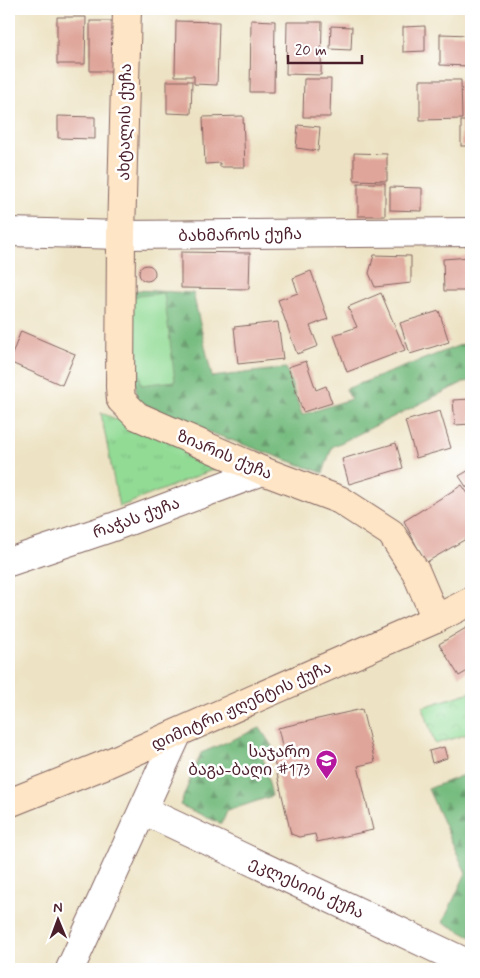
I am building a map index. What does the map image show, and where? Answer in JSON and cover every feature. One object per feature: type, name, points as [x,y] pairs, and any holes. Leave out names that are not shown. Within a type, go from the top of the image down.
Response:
[{"type":"street","name":"ახტალის ქუჩა","points":[[121,235],[127,9]]},
{"type":"street","name":"ბახმაროს ქუჩა","points":[[9,232],[121,235],[471,232]]},
{"type":"street","name":"ზიარის ქუჩა","points":[[121,235],[121,400],[137,416],[263,471],[340,500],[391,533],[416,572],[436,619]]},
{"type":"street","name":"რაჭას ქუჩა","points":[[9,562],[112,527],[263,471]]},
{"type":"street","name":"დიმიტრი ჟღენტის ქუჩა","points":[[9,803],[104,765],[436,619],[471,601]]},
{"type":"street","points":[[70,969],[178,732]]},
{"type":"street","name":"ეკლესიის ქუჩა","points":[[143,810],[471,965]]},
{"type":"green space","points":[[134,290],[193,293],[212,377],[286,368],[302,415],[351,399],[346,389],[471,341],[471,381],[464,382],[332,447],[323,473],[175,420],[137,400],[128,296]]},
{"type":"green space","points":[[164,293],[175,381],[141,385],[130,297]]},
{"type":"green space","points":[[101,413],[215,459],[217,468],[119,507]]},
{"type":"green space","points":[[471,692],[471,733],[435,744],[423,707]]},
{"type":"green space","points":[[260,728],[275,751],[262,754],[272,796],[227,811],[222,824],[180,805],[201,753]]},
{"type":"green space","points":[[471,772],[471,937],[443,922],[466,873],[428,789]]},
{"type":"building","points":[[57,17],[86,17],[85,64],[57,64]]},
{"type":"building","points":[[251,20],[275,21],[274,92],[250,92]]},
{"type":"building","points":[[90,21],[117,21],[117,71],[90,71]]},
{"type":"building","points":[[176,21],[219,22],[217,85],[194,84],[194,76],[175,76]]},
{"type":"building","points":[[287,22],[322,22],[321,75],[286,74]]},
{"type":"building","points":[[331,26],[352,27],[351,50],[330,49]]},
{"type":"building","points":[[425,26],[425,51],[403,52],[403,27]]},
{"type":"building","points":[[440,34],[471,35],[471,66],[440,65]]},
{"type":"building","points":[[304,79],[331,79],[330,117],[303,117]]},
{"type":"building","points":[[420,80],[461,80],[462,119],[420,120]]},
{"type":"building","points":[[167,81],[192,81],[191,114],[167,113]]},
{"type":"building","points":[[58,116],[95,117],[95,139],[58,138]]},
{"type":"building","points":[[243,116],[245,167],[220,167],[220,163],[205,164],[203,117]]},
{"type":"building","points":[[461,121],[471,121],[471,146],[461,146]]},
{"type":"building","points":[[298,125],[320,127],[318,151],[296,148]]},
{"type":"building","points":[[354,153],[387,154],[387,181],[354,180]]},
{"type":"building","points":[[358,183],[385,183],[385,216],[358,216]]},
{"type":"building","points":[[390,187],[422,188],[422,211],[390,210]]},
{"type":"building","points":[[181,252],[250,253],[249,289],[181,288]]},
{"type":"building","points":[[374,255],[411,256],[411,283],[375,287],[369,273]]},
{"type":"building","points":[[471,257],[471,291],[444,291],[443,259]]},
{"type":"building","points":[[144,265],[150,265],[155,270],[153,279],[144,281],[139,276],[139,270]]},
{"type":"building","points":[[311,271],[328,319],[310,326],[318,346],[297,354],[278,300],[298,293],[293,278]]},
{"type":"building","points":[[381,293],[405,350],[347,372],[334,335],[357,327],[348,307]]},
{"type":"building","points":[[439,311],[449,342],[410,354],[400,323]]},
{"type":"building","points":[[278,322],[283,359],[238,364],[234,327]]},
{"type":"building","points":[[21,331],[75,354],[62,385],[9,362]]},
{"type":"building","points":[[306,361],[316,390],[326,386],[332,403],[303,412],[288,367]]},
{"type":"building","points":[[471,399],[471,424],[455,425],[453,400]]},
{"type":"building","points":[[440,411],[451,448],[416,458],[405,421]]},
{"type":"building","points":[[396,443],[403,468],[349,484],[342,459]]},
{"type":"building","points":[[471,469],[471,485],[467,488],[459,476]]},
{"type":"building","points":[[462,485],[471,498],[471,536],[425,563],[404,521]]},
{"type":"building","points":[[471,625],[471,669],[459,676],[439,644]]},
{"type":"building","points":[[362,709],[375,762],[358,766],[373,830],[317,842],[315,834],[299,837],[291,834],[274,761],[285,758],[278,728]]},
{"type":"building","points":[[444,747],[447,758],[432,763],[429,751]]},
{"type":"place","name":"საჯარო ბაგა-ბაღი #173","points":[[326,779]]}]
